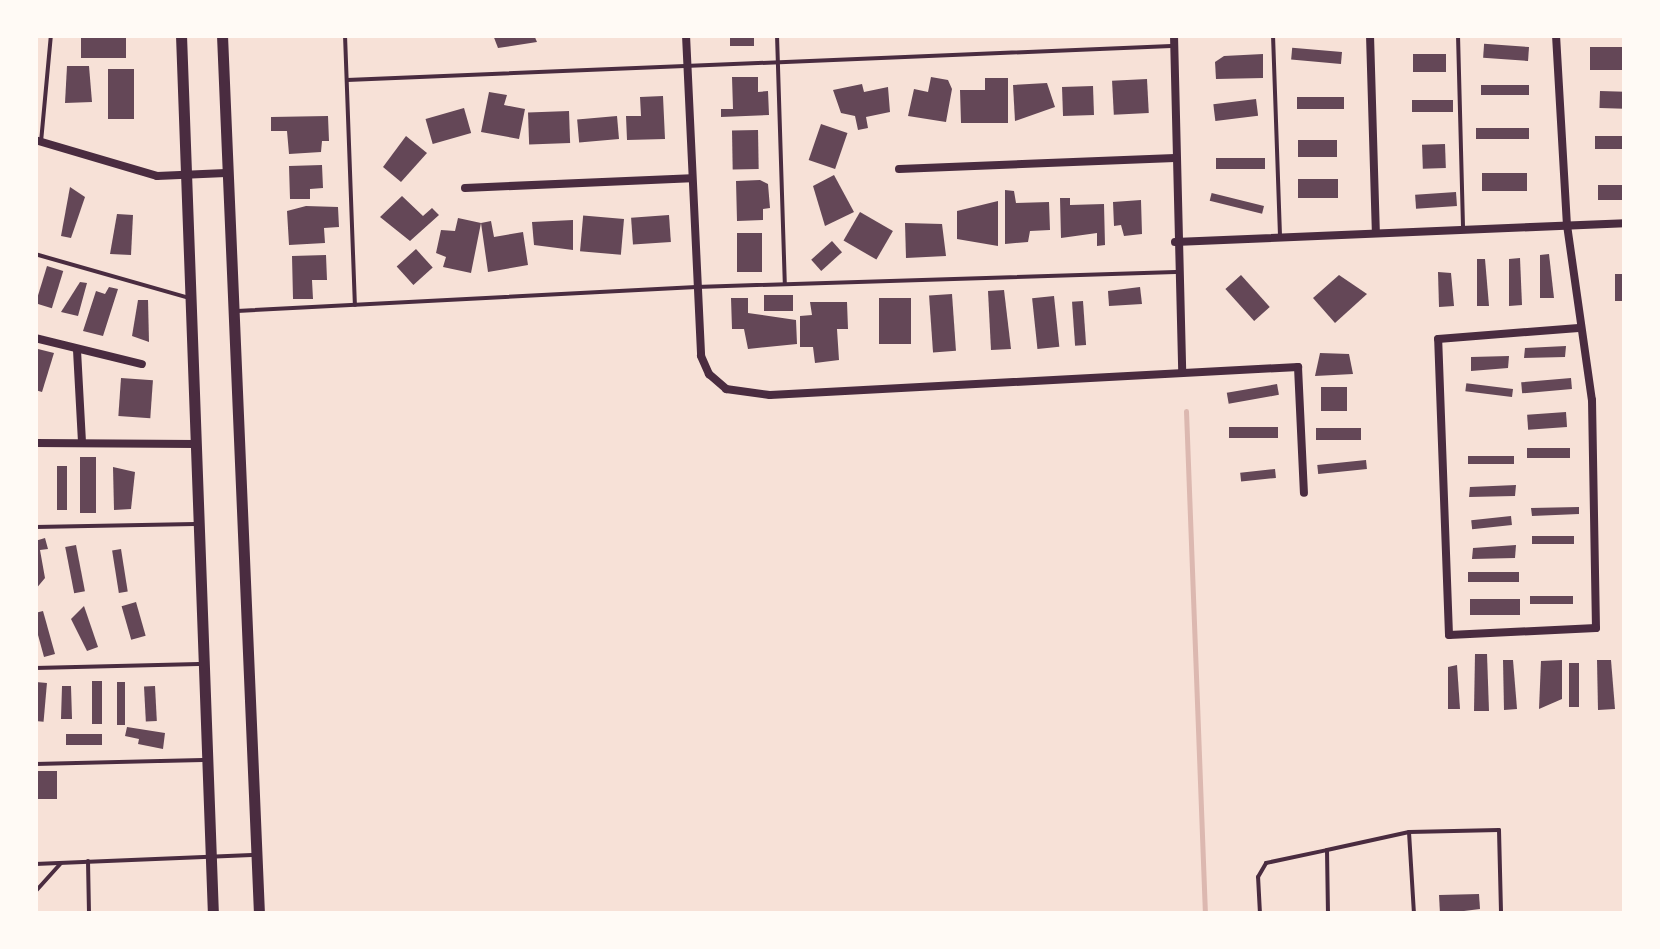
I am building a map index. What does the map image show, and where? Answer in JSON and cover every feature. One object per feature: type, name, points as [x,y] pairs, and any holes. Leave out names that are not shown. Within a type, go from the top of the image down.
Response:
[{"type":"main road","points":[[181,35],[214,914]]},
{"type":"main road","points":[[222,35],[252,855],[259,914]]},
{"type":"street","points":[[686,35],[701,356],[709,374],[726,389],[770,394],[1298,367],[1304,492]]},
{"type":"street","points":[[1174,35],[1175,242],[1182,371]]},
{"type":"street","points":[[1370,35],[1376,233]]},
{"type":"street","points":[[1556,35],[1568,225],[1579,328],[1592,400],[1596,628],[1449,635],[1438,339],[1579,328]]},
{"type":"street","points":[[38,141],[156,176],[226,173]]},
{"type":"street","points":[[899,168],[1175,158]]},
{"type":"street","points":[[465,188],[692,178]]},
{"type":"street","points":[[1175,242],[1625,223]]},
{"type":"street","points":[[35,338],[142,364]]},
{"type":"street","points":[[77,350],[82,443]]},
{"type":"street","points":[[35,443],[196,444]]},
{"type":"lane","points":[[38,141],[51,35]]},
{"type":"lane","points":[[345,35],[355,306]]},
{"type":"lane","points":[[777,35],[784,283]]},
{"type":"lane","points":[[1273,35],[1280,238]]},
{"type":"lane","points":[[1458,35],[1464,230]]},
{"type":"lane","points":[[346,80],[1175,46]]},
{"type":"lane","points":[[35,254],[193,298]]},
{"type":"lane","points":[[230,311],[784,283],[1176,272]]},
{"type":"lane","points":[[35,526],[198,524]]},
{"type":"lane","points":[[35,668],[204,664]]},
{"type":"lane","points":[[35,764],[207,760]]},
{"type":"lane","points":[[1260,914],[1258,877],[1266,863],[1409,832],[1499,830],[1501,914]]},
{"type":"lane","points":[[1409,832],[1414,914]]},
{"type":"lane","points":[[1327,850],[1328,914]]},
{"type":"lane","points":[[35,864],[252,855]]},
{"type":"lane","points":[[88,861],[89,914]]},
{"type":"lane","points":[[35,892],[61,862]]},
{"type":"building","points":[[81,35],[126,35],[126,58],[81,58]]},
{"type":"building","points":[[493,35],[534,35],[537,42],[498,48]]},
{"type":"building","points":[[730,35],[754,35],[754,46],[730,46]]},
{"type":"building","points":[[1484,44],[1529,47],[1528,61],[1483,58]]},
{"type":"building","points":[[1590,47],[1625,47],[1625,70],[1590,70]]},
{"type":"building","points":[[1292,48],[1342,52],[1341,64],[1291,60]]},
{"type":"building","points":[[1263,54],[1263,78],[1216,79],[1215,62],[1224,56]]},
{"type":"building","points":[[1413,54],[1446,54],[1446,72],[1413,72]]},
{"type":"building","points":[[67,66],[89,66],[92,102],[65,103]]},
{"type":"building","points":[[108,69],[134,69],[134,119],[108,119]]},
{"type":"building","points":[[732,77],[758,77],[758,92],[768,91],[769,115],[721,117],[721,109],[733,109]]},
{"type":"building","points":[[931,77],[948,80],[952,89],[946,122],[908,116],[914,89],[928,92]]},
{"type":"building","points":[[985,78],[1008,78],[1008,123],[961,123],[960,90],[985,90]]},
{"type":"building","points":[[1147,79],[1149,113],[1114,115],[1112,81]]},
{"type":"building","points":[[1047,83],[1055,107],[1015,121],[1013,85]]},
{"type":"building","points":[[862,84],[864,92],[888,87],[890,112],[866,117],[868,128],[858,130],[855,116],[841,113],[833,90]]},
{"type":"building","points":[[1481,85],[1529,85],[1529,95],[1481,95]]},
{"type":"building","points":[[1093,86],[1094,115],[1063,116],[1062,87]]},
{"type":"building","points":[[1600,91],[1625,92],[1624,109],[1599,108]]},
{"type":"building","points":[[489,92],[507,95],[504,105],[525,109],[519,139],[481,132]]},
{"type":"building","points":[[663,96],[665,139],[627,140],[626,116],[641,116],[640,97]]},
{"type":"building","points":[[1297,97],[1344,97],[1344,109],[1297,109]]},
{"type":"building","points":[[1256,99],[1258,116],[1215,121],[1213,104]]},
{"type":"building","points":[[1412,100],[1453,100],[1453,112],[1412,112]]},
{"type":"building","points":[[464,108],[471,133],[433,144],[426,119]]},
{"type":"building","points":[[569,111],[570,143],[529,144],[528,112]]},
{"type":"building","points":[[328,116],[329,141],[322,141],[321,152],[289,154],[287,131],[271,131],[271,117]]},
{"type":"building","points":[[617,116],[619,139],[579,142],[577,119]]},
{"type":"building","points":[[821,124],[847,133],[835,169],[809,160]]},
{"type":"building","points":[[1476,128],[1529,128],[1529,139],[1476,139]]},
{"type":"building","points":[[732,130],[758,130],[759,169],[733,169]]},
{"type":"building","points":[[406,136],[427,153],[401,182],[383,167]]},
{"type":"building","points":[[1595,136],[1625,136],[1625,149],[1595,149]]},
{"type":"building","points":[[1298,140],[1337,140],[1337,157],[1298,157]]},
{"type":"building","points":[[1445,144],[1446,168],[1423,169],[1422,145]]},
{"type":"building","points":[[1216,158],[1265,158],[1265,169],[1216,169]]},
{"type":"building","points":[[322,165],[323,188],[310,189],[310,199],[290,199],[289,166]]},
{"type":"building","points":[[1482,173],[1527,173],[1527,191],[1482,191]]},
{"type":"building","points":[[834,175],[854,212],[825,226],[813,186]]},
{"type":"building","points":[[1298,179],[1338,179],[1338,198],[1298,198]]},
{"type":"building","points":[[760,180],[768,184],[770,208],[763,209],[763,220],[737,221],[736,181]]},
{"type":"building","points":[[1598,185],[1625,185],[1625,200],[1598,200]]},
{"type":"building","points":[[70,187],[85,197],[71,238],[61,236]]},
{"type":"building","points":[[1005,190],[1014,191],[1016,203],[1049,202],[1050,230],[1030,231],[1028,242],[1005,244]]},
{"type":"building","points":[[1456,192],[1457,206],[1416,209],[1415,195]]},
{"type":"building","points":[[1212,193],[1264,206],[1262,214],[1210,201]]},
{"type":"building","points":[[402,196],[423,216],[432,208],[439,215],[410,241],[380,217]]},
{"type":"building","points":[[1060,198],[1070,198],[1070,205],[1104,204],[1105,245],[1097,246],[1097,233],[1061,238]]},
{"type":"building","points":[[1141,200],[1142,234],[1124,236],[1121,225],[1114,226],[1113,202]]},
{"type":"building","points":[[998,201],[998,246],[957,239],[957,211]]},
{"type":"building","points":[[306,206],[338,207],[339,227],[324,228],[325,243],[289,245],[287,211]]},
{"type":"building","points":[[860,212],[893,231],[876,260],[844,241]]},
{"type":"building","points":[[117,214],[133,215],[131,255],[110,254]]},
{"type":"building","points":[[583,215],[624,219],[621,255],[580,251]]},
{"type":"building","points":[[669,215],[671,242],[633,245],[631,218]]},
{"type":"building","points":[[458,218],[481,223],[471,273],[443,267],[446,257],[436,253],[441,230],[455,231]]},
{"type":"building","points":[[573,220],[573,250],[534,245],[532,222]]},
{"type":"building","points":[[491,221],[494,237],[523,232],[528,265],[488,272],[481,223]]},
{"type":"building","points":[[905,223],[942,224],[946,256],[906,258]]},
{"type":"building","points":[[737,233],[762,233],[762,272],[737,272]]},
{"type":"building","points":[[832,241],[842,252],[821,271],[811,260]]},
{"type":"building","points":[[416,249],[433,268],[413,285],[397,266]]},
{"type":"building","points":[[1549,254],[1554,298],[1540,298],[1540,255]]},
{"type":"building","points":[[326,255],[327,280],[312,280],[313,299],[293,299],[292,256]]},
{"type":"building","points":[[1520,258],[1522,305],[1509,306],[1509,259]]},
{"type":"building","points":[[1477,259],[1485,259],[1489,306],[1477,306]]},
{"type":"building","points":[[47,266],[63,271],[52,308],[36,303]]},
{"type":"building","points":[[1438,272],[1451,273],[1454,306],[1439,307]]},
{"type":"building","points":[[1615,274],[1625,274],[1625,301],[1615,301]]},
{"type":"building","points":[[1241,275],[1270,307],[1254,321],[1225,289]]},
{"type":"building","points":[[1339,275],[1367,294],[1335,323],[1313,298]]},
{"type":"building","points":[[80,282],[87,283],[78,316],[61,312]]},
{"type":"building","points":[[109,287],[118,289],[103,336],[83,331],[96,291],[105,294]]},
{"type":"building","points":[[1140,287],[1142,304],[1109,306],[1108,291]]},
{"type":"building","points":[[1004,290],[1011,349],[991,350],[988,291]]},
{"type":"building","points":[[952,294],[956,351],[933,352],[929,296]]},
{"type":"building","points":[[764,295],[793,295],[793,311],[764,311]]},
{"type":"building","points":[[1054,296],[1059,347],[1037,349],[1032,298]]},
{"type":"building","points":[[731,298],[748,298],[748,313],[796,320],[797,344],[748,349],[744,329],[732,329]]},
{"type":"building","points":[[879,298],[911,298],[911,344],[879,344]]},
{"type":"building","points":[[138,300],[148,300],[149,342],[132,336]]},
{"type":"building","points":[[1083,301],[1086,345],[1075,346],[1072,302]]},
{"type":"building","points":[[810,302],[847,302],[848,329],[837,329],[839,360],[815,363],[813,347],[800,347],[800,316],[812,315]]},
{"type":"building","points":[[1566,346],[1565,357],[1524,358],[1525,348]]},
{"type":"building","points":[[38,349],[54,353],[42,392],[35,390]]},
{"type":"building","points":[[1320,353],[1349,354],[1353,374],[1315,376]]},
{"type":"building","points":[[1509,356],[1508,368],[1471,371],[1471,357]]},
{"type":"building","points":[[121,378],[153,380],[150,418],[118,416]]},
{"type":"building","points":[[1571,378],[1572,389],[1522,393],[1521,382]]},
{"type":"building","points":[[1466,383],[1513,389],[1512,397],[1465,391]]},
{"type":"building","points":[[1277,384],[1279,395],[1229,404],[1227,393]]},
{"type":"building","points":[[1321,387],[1347,387],[1347,411],[1321,411]]},
{"type":"building","points":[[1566,412],[1567,427],[1528,430],[1527,415]]},
{"type":"building","points":[[1229,427],[1278,427],[1278,438],[1229,438]]},
{"type":"building","points":[[1316,428],[1361,428],[1361,440],[1316,440]]},
{"type":"building","points":[[1527,448],[1570,448],[1570,458],[1527,458]]},
{"type":"building","points":[[1468,456],[1514,456],[1514,464],[1468,464]]},
{"type":"building","points":[[80,457],[96,457],[96,513],[80,513]]},
{"type":"building","points":[[1366,460],[1367,469],[1318,474],[1317,465]]},
{"type":"building","points":[[57,466],[67,466],[67,510],[57,510]]},
{"type":"building","points":[[113,467],[135,472],[131,509],[114,510]]},
{"type":"building","points":[[1275,469],[1276,478],[1241,482],[1240,473]]},
{"type":"building","points":[[1516,485],[1515,496],[1469,497],[1470,487]]},
{"type":"building","points":[[1579,507],[1579,514],[1532,516],[1531,508]]},
{"type":"building","points":[[1511,516],[1512,525],[1472,529],[1471,520]]},
{"type":"building","points":[[1532,536],[1574,536],[1574,544],[1532,544]]},
{"type":"building","points":[[45,538],[48,549],[40,550],[45,578],[35,590],[35,541]]},
{"type":"building","points":[[76,545],[85,591],[74,593],[65,547]]},
{"type":"building","points":[[1516,545],[1515,558],[1472,559],[1473,548]]},
{"type":"building","points":[[121,549],[128,591],[119,593],[112,550]]},
{"type":"building","points":[[1468,572],[1519,572],[1519,582],[1468,582]]},
{"type":"building","points":[[1530,596],[1573,596],[1573,604],[1530,604]]},
{"type":"building","points":[[1470,599],[1520,599],[1520,615],[1470,615]]},
{"type":"building","points":[[136,602],[146,636],[131,640],[122,606]]},
{"type":"building","points":[[84,606],[98,647],[87,651],[71,619]]},
{"type":"building","points":[[43,611],[55,654],[44,657],[35,624],[35,613]]},
{"type":"building","points":[[1475,654],[1487,654],[1489,711],[1474,711]]},
{"type":"building","points":[[1503,660],[1513,660],[1517,709],[1504,710]]},
{"type":"building","points":[[1562,660],[1562,699],[1539,709],[1541,661]]},
{"type":"building","points":[[1597,660],[1611,660],[1615,709],[1598,710]]},
{"type":"building","points":[[1569,663],[1579,663],[1579,707],[1569,707]]},
{"type":"building","points":[[1457,665],[1460,709],[1448,709],[1448,667]]},
{"type":"building","points":[[92,681],[102,681],[102,724],[92,724]]},
{"type":"building","points":[[36,682],[47,683],[44,722],[35,721]]},
{"type":"building","points":[[117,682],[125,682],[125,725],[117,725]]},
{"type":"building","points":[[62,686],[71,686],[72,719],[61,719]]},
{"type":"building","points":[[155,686],[157,721],[146,722],[144,687]]},
{"type":"building","points":[[127,727],[165,733],[163,749],[138,744],[139,739],[125,736]]},
{"type":"building","points":[[66,734],[102,734],[102,745],[66,745]]},
{"type":"building","points":[[35,771],[57,771],[57,799],[35,799]]},
{"type":"building","points":[[1479,894],[1480,909],[1440,914],[1439,895]]},
{"type":"waterway","points":[[1186,411],[1205,914]]}]
